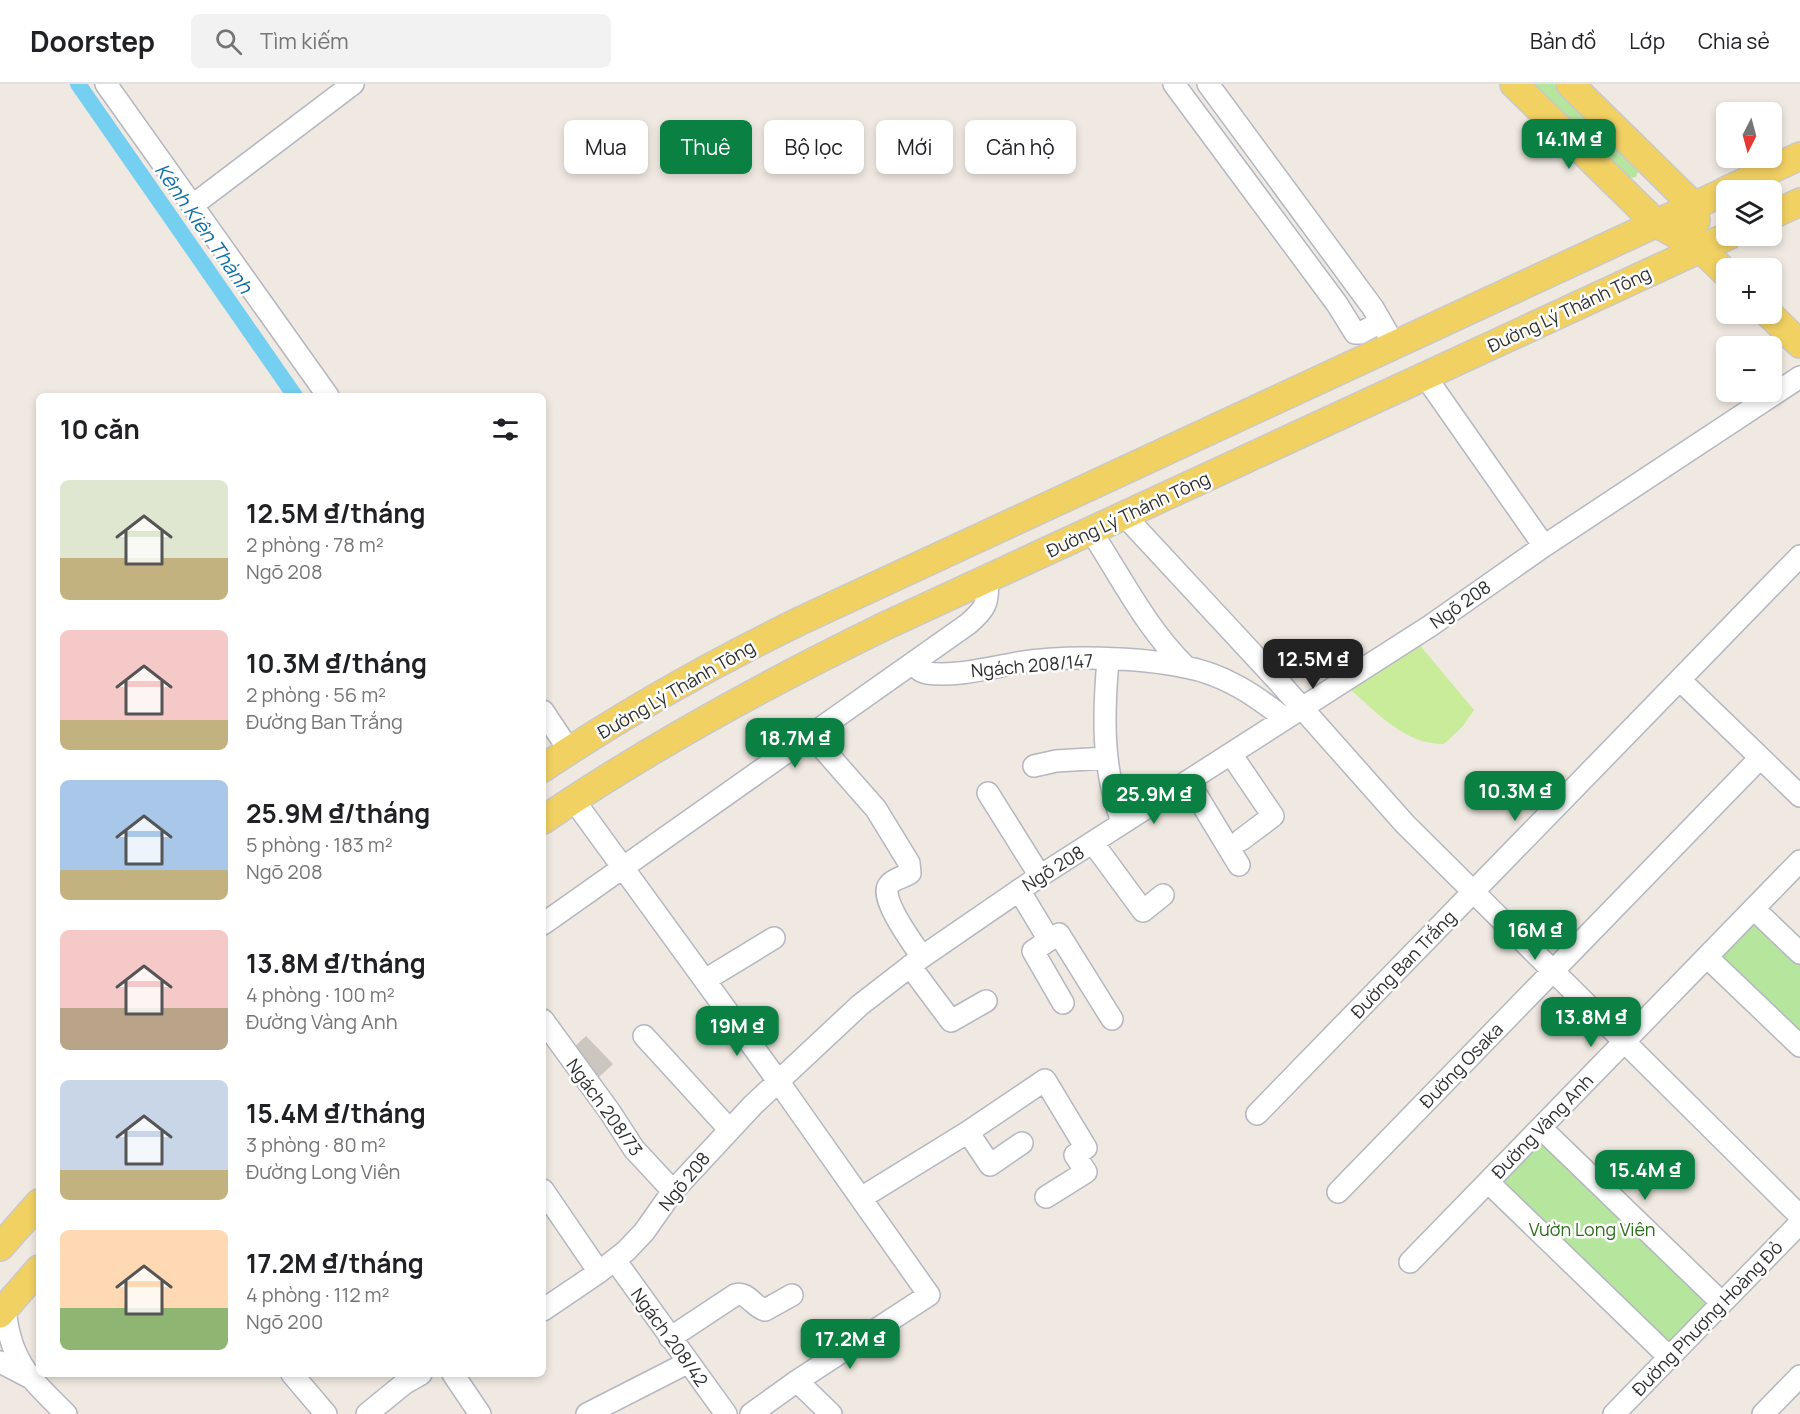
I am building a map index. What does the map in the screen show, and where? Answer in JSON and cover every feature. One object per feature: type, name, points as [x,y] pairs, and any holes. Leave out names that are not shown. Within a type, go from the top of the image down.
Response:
[{"type":"main road","points":[[1514,84],[1656,223],[1700,249],[1716,264]]},
{"type":"main road","points":[[1570,84],[1694,206],[1700,249]]},
{"type":"main road","name":"Đường Lý Thánh Tông","points":[[1750,180],[1800,156]]},
{"type":"main road","name":"Đường Lý Thánh Tông","points":[[546,766],[697,674],[830,606],[1716,196]]},
{"type":"main road","points":[[1782,210],[1800,202]]},
{"type":"main road","name":"Đường Lý Thánh Tông","points":[[546,818],[620,769],[727,706],[794,670],[1716,242]]},
{"type":"main road","points":[[1779,324],[1800,344]]},
{"type":"main road","points":[[830,606],[851,642]]},
{"type":"main road","points":[[0,1247],[36,1206]]},
{"type":"main road","points":[[3,1311],[36,1272]]},
{"type":"street","points":[[106,84],[326,393]]},
{"type":"street","points":[[193,205],[353,84]]},
{"type":"street","points":[[1208,84],[1395,344]]},
{"type":"street","points":[[1183,87],[1337,304],[1354,333],[1360,333],[1381,322]]},
{"type":"street","points":[[1425,376],[1544,546]]},
{"type":"street","name":"Ngõ 208","points":[[546,1308],[607,1266],[644,1232],[673,1191],[778,1081],[860,1005],[916,962],[1018,890],[1430,626],[1544,546],[1800,377]]},
{"type":"street","points":[[1124,515],[1294,713],[1800,1216]]},
{"type":"street","points":[[1091,531],[1123,585],[1158,636],[1186,667]]},
{"type":"street","name":"Đường Ban Trắng","points":[[1257,1114],[1800,556]]},
{"type":"street","points":[[546,922],[622,866],[913,663],[981,612],[988,600],[988,579]]},
{"type":"street","points":[[1108,660],[1105,697],[1106,758],[1114,799],[1122,822]]},
{"type":"street","name":"Ngách 208/147","points":[[913,663],[921,672],[933,673],[1043,661],[1108,660],[1186,667],[1210,674],[1294,713]]},
{"type":"street","points":[[1680,680],[1800,796]]},
{"type":"street","points":[[546,716],[569,750]]},
{"type":"street","points":[[811,735],[876,809],[909,863],[910,873],[889,884],[886,890],[887,898],[916,962],[951,1021],[986,1001]]},
{"type":"street","points":[[1231,754],[1273,816],[1240,840]]},
{"type":"street","points":[[1034,766],[1056,761],[1106,758]]},
{"type":"street","name":"Đường Osaka","points":[[1338,1192],[1760,758]]},
{"type":"street","points":[[1188,781],[1239,865]]},
{"type":"street","points":[[988,793],[1040,876]]},
{"type":"street","points":[[573,800],[778,1081],[929,1295],[797,1381],[751,1414]]},
{"type":"street","points":[[1093,843],[1143,911],[1163,895]]},
{"type":"street","name":"Đường Vàng Anh","points":[[1410,1262],[1800,861]]},
{"type":"street","points":[[1018,890],[1049,940]]},
{"type":"street","points":[[1754,909],[1800,952]]},
{"type":"street","points":[[1063,1003],[1033,951],[1059,934],[1112,1019]]},
{"type":"street","points":[[705,980],[774,938]]},
{"type":"street","points":[[1707,957],[1800,1046]]},
{"type":"street","name":"Ngách 208/73","points":[[546,1024],[634,1149],[673,1191]]},
{"type":"street","points":[[644,1036],[729,1130]]},
{"type":"street","points":[[861,1198],[968,1132],[1045,1080],[1086,1148],[1075,1155],[1086,1172],[1046,1197]]},
{"type":"street","points":[[1541,1128],[1722,1303]]},
{"type":"street","points":[[968,1132],[990,1165],[1022,1143]]},
{"type":"street","points":[[1488,1182],[1669,1357]]},
{"type":"street","name":"Ngách 208/42","points":[[546,1194],[670,1338],[726,1414]]},
{"type":"street","name":"Đường Phượng Hoàng Đỏ","points":[[1614,1414],[1800,1222]]},
{"type":"street","points":[[670,1338],[735,1295],[745,1295],[760,1309],[765,1310],[792,1295]]},
{"type":"street","points":[[3,1311],[11,1345],[29,1377],[66,1414]]},
{"type":"street","points":[[0,1362],[29,1377]]},
{"type":"street","points":[[587,1414],[687,1363]]},
{"type":"street","points":[[1763,1414],[1800,1376]]},
{"type":"street","points":[[295,1377],[326,1414]]},
{"type":"street","points":[[367,1414],[416,1377]]},
{"type":"street","points":[[455,1377],[480,1414]]},
{"type":"street","points":[[797,1381],[831,1414]]},
{"type":"green space","points":[[1530,84],[1554,84],[1636,165],[1638,172],[1636,177],[1627,178]]},
{"type":"green space","points":[[1418,643],[1474,710],[1463,726],[1444,744],[1417,739],[1393,726],[1350,689]]},
{"type":"green space","points":[[1754,909],[1800,953],[1800,1046],[1707,957]]},
{"type":"green space","name":"Vườn Long Viên","points":[[1541,1127],[1722,1303],[1669,1357],[1488,1182]]},
{"type":"building","points":[[586,1036],[613,1064],[597,1079],[570,1051]]},
{"type":"waterway","name":"Kênh Kiên Thành","points":[[78,84],[293,393]]}]
